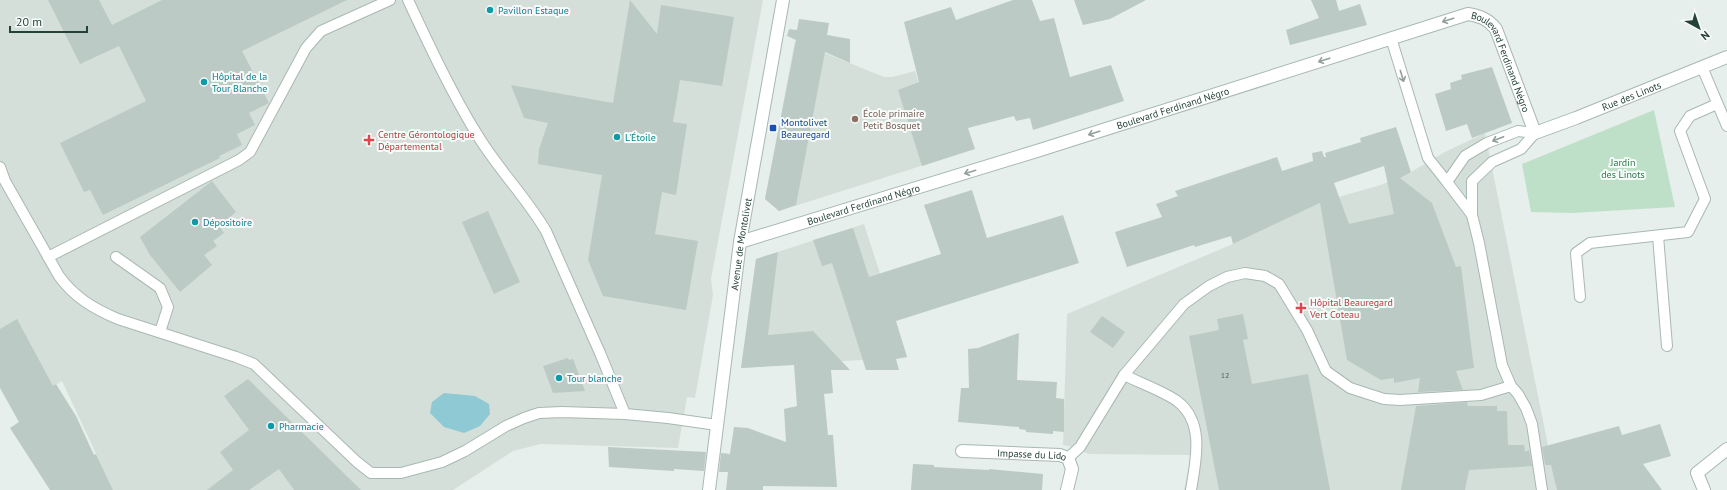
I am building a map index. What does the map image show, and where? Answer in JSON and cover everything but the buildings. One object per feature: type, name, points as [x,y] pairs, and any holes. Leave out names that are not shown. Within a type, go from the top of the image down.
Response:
[{"type":"street","name":"Avenue de Montolivet","points":[[709,490],[740,242],[783,0]]},
{"type":"street","name":"Boulevard Ferdinand Négro","points":[[740,242],[1040,150],[1468,14],[1490,21],[1496,29],[1535,133]]},
{"type":"street","name":"Rue des Linots","points":[[1535,133],[1727,57]]},
{"type":"street","points":[[1704,490],[1697,473],[1727,449]]},
{"type":"street","name":"Impasse du Lido","points":[[962,451],[1060,455],[1068,458],[1072,469],[1067,490]]},
{"type":"lane","points":[[48,257],[239,160],[250,152],[306,48],[321,31],[390,0]]},
{"type":"lane","points":[[408,0],[430,46],[478,136],[535,212],[546,231],[600,353],[625,414]]},
{"type":"lane","points":[[1391,38],[1428,158],[1472,215]]},
{"type":"lane","points":[[1702,67],[1727,126]]},
{"type":"lane","points":[[1580,297],[1576,253],[1590,243],[1688,232],[1705,199],[1680,131],[1690,116],[1717,104]]},
{"type":"lane","points":[[1447,182],[1465,156],[1487,143],[1518,131],[1535,133]]},
{"type":"lane","points":[[1535,133],[1521,149],[1492,162],[1472,181],[1472,215],[1479,243],[1502,365],[1511,386],[1518,394],[1526,408],[1532,424],[1542,490]]},
{"type":"lane","points":[[0,167],[5,181],[67,288],[84,301],[112,316],[254,364],[357,462],[371,473],[401,473],[442,462],[466,451],[506,426],[524,418],[539,414],[562,412],[625,414],[717,425]]},
{"type":"lane","points":[[1658,236],[1667,346]]},
{"type":"lane","points":[[116,257],[160,288],[168,307],[160,332]]},
{"type":"lane","points":[[1068,458],[1080,447],[1124,375],[1184,304],[1209,286],[1227,277],[1246,273],[1265,276],[1279,284],[1307,330],[1326,371],[1350,388],[1384,399],[1400,400],[1481,395],[1511,386]]},
{"type":"lane","points":[[1124,375],[1176,401],[1189,414],[1196,429],[1197,458],[1190,490]]},
{"type":"shaded area","name":"Centre Gérontologique Départemental","points":[[0,0],[763,0],[711,279],[713,295],[695,398],[687,397],[678,448],[541,444],[513,451],[453,490],[113,490],[62,381],[38,395],[0,330]]},
{"type":"shaded area","name":"École primaire Petit Bosquet","points":[[795,41],[884,77],[892,77],[915,71],[943,159],[779,211],[765,199]]},
{"type":"shaded area","name":"Hôpital Beauregard Vert Coteau","points":[[1485,133],[1557,490],[1184,490],[1191,455],[1089,454],[1076,448],[1063,445],[1067,314],[1233,244],[1324,201],[1381,185],[1411,172],[1445,152]]},
{"type":"shaded area","points":[[864,224],[907,357],[741,368],[756,259]]},
{"type":"green space","name":"Jardin des Linots","points":[[1654,110],[1675,207],[1572,213],[1531,212],[1522,164]]},
{"type":"water","points":[[444,393],[475,396],[489,404],[490,414],[480,426],[464,433],[444,427],[430,413],[432,402]]},
{"type":"place","name":"Pavillon Estaque","points":[[490,10]]},
{"type":"place","name":"Hôpital de la Tour Blanche","points":[[204,82]]},
{"type":"place","name":"École primaire Petit Bosquet","points":[[855,119]]},
{"type":"place","name":"Montolivet Beauregard","points":[[773,128]]},
{"type":"place","name":"L'Étoile","points":[[617,137]]},
{"type":"place","name":"Centre Gérontologique Départemental","points":[[369,140]]},
{"type":"place","name":"Dépositoire","points":[[195,222]]},
{"type":"place","name":"Hôpital Beauregard Vert Coteau","points":[[1301,308]]},
{"type":"place","name":"Tour blanche","points":[[559,378]]},
{"type":"place","name":"Pharmacie","points":[[271,426]]}]
